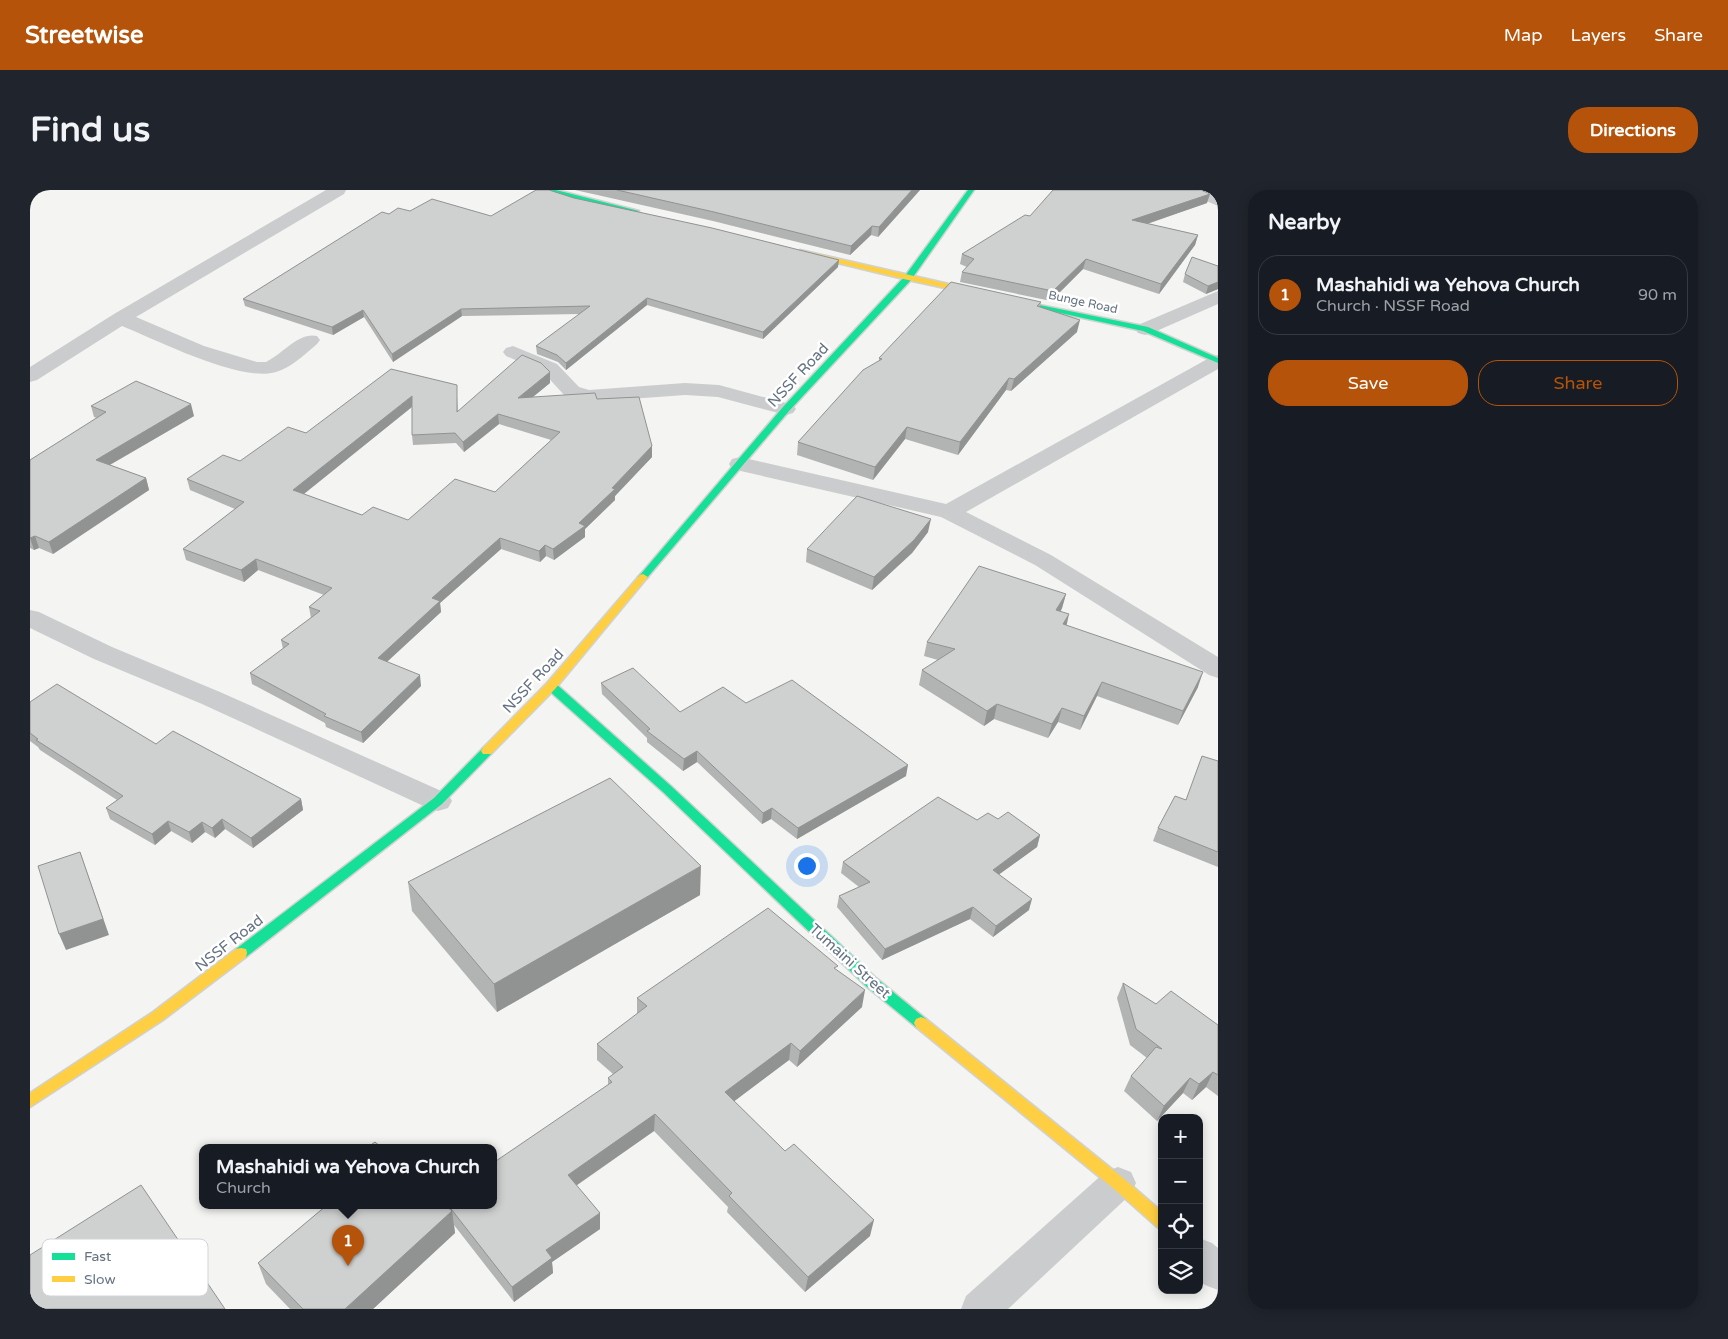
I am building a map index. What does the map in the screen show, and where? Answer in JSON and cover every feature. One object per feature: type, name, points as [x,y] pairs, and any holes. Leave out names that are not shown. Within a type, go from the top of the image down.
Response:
[{"type":"street","points":[[30,376],[121,318],[338,190]]},
{"type":"street","points":[[549,190],[580,194],[648,214]]},
{"type":"street","name":"NSSF Road","points":[[30,1101],[158,1016],[438,801],[551,686],[786,410],[908,278],[968,190]]},
{"type":"street","points":[[1196,190],[1218,201]]},
{"type":"street","name":"Bunge Road","points":[[787,248],[908,278],[1144,329],[1218,361]]},
{"type":"street","points":[[1144,329],[1218,297]]},
{"type":"street","points":[[121,318],[222,359],[254,369],[270,368],[310,340]]},
{"type":"street","points":[[514,352],[550,368],[572,392],[589,396],[685,389],[720,391],[786,410]]},
{"type":"street","points":[[949,512],[1218,361]]},
{"type":"street","points":[[740,464],[949,512],[1043,560],[1218,669]]},
{"type":"street","points":[[30,618],[103,653],[210,698],[438,801]]},
{"type":"street","name":"Tumaini Street","points":[[551,686],[667,789],[871,982],[1118,1182],[1158,1218]]},
{"type":"street","points":[[980,1309],[1118,1182]]},
{"type":"street","points":[[1203,1259],[1218,1272]]},
{"type":"building","points":[[536,190],[549,190],[574,198],[712,228],[839,260],[763,332],[647,298],[566,363],[557,355],[536,346],[590,306],[461,309],[392,354],[363,310],[332,327],[243,299],[382,212],[389,214],[398,208],[410,211],[432,199],[491,216]]},
{"type":"building","points":[[617,190],[912,190],[879,227],[872,226],[851,246]]},
{"type":"building","points":[[1053,190],[1201,190],[1210,194],[1132,220],[1198,235],[1161,284],[1086,259],[1053,291],[962,272],[974,259],[962,254],[1025,215],[1030,216]]},
{"type":"building","points":[[1192,257],[1218,266],[1218,282],[1208,286],[1185,274]]},
{"type":"building","points":[[951,282],[1041,302],[1037,306],[1080,320],[1014,379],[1009,378],[960,442],[907,427],[875,467],[798,442],[863,370],[882,359],[879,358]]},
{"type":"building","points":[[522,355],[541,363],[550,372],[518,398],[595,393],[597,399],[639,397],[652,446],[612,488],[615,489],[579,523],[585,526],[553,549],[545,545],[539,551],[500,538],[432,598],[440,601],[378,658],[420,675],[361,732],[324,716],[326,714],[250,673],[289,644],[281,640],[320,611],[309,607],[332,588],[256,559],[241,570],[183,549],[244,502],[187,479],[223,455],[240,461],[288,427],[306,433],[391,369],[457,385],[457,412]],"holes":[[[412,396],[412,435],[455,433],[463,442],[498,414],[560,432],[495,492],[455,479],[408,520],[373,507],[362,515],[293,490]]]},
{"type":"building","points":[[136,381],[191,404],[96,460],[146,478],[49,542],[35,536],[30,538],[30,460],[106,412],[91,406]]},
{"type":"building","points":[[857,496],[931,519],[914,540],[874,577],[807,549]]},
{"type":"building","points":[[979,566],[1066,594],[1056,610],[1069,614],[1063,624],[1203,672],[1183,711],[1102,682],[1084,716],[1062,708],[1052,724],[997,704],[987,711],[922,670],[955,649],[927,642]]},
{"type":"building","points":[[633,668],[680,712],[723,687],[746,703],[792,680],[908,765],[798,828],[772,808],[763,813],[697,751],[684,759],[647,731],[650,729],[601,683]]},
{"type":"building","points":[[57,684],[156,744],[173,731],[301,799],[251,838],[222,819],[212,828],[202,822],[189,832],[168,821],[152,834],[106,808],[123,796],[36,740],[38,739],[30,733],[30,702]]},
{"type":"building","points":[[1202,756],[1218,761],[1218,852],[1158,828],[1175,796],[1186,800]]},
{"type":"building","points":[[610,778],[701,866],[494,984],[408,882]]},
{"type":"building","points":[[938,797],[977,820],[988,813],[998,819],[1008,812],[1040,835],[993,870],[1032,899],[996,926],[973,907],[885,949],[839,896],[870,882],[843,862]]},
{"type":"building","points":[[80,852],[103,919],[59,934],[38,866]]},
{"type":"building","points":[[768,908],[838,966],[834,968],[865,990],[800,1051],[791,1043],[725,1092],[785,1151],[794,1144],[874,1220],[808,1277],[729,1196],[732,1193],[655,1114],[568,1175],[600,1213],[546,1250],[552,1258],[512,1287],[451,1209],[497,1209],[497,1160],[612,1082],[608,1078],[623,1067],[597,1044],[647,1006],[637,998]]},
{"type":"building","points":[[1123,983],[1156,1004],[1171,991],[1218,1025],[1218,1075],[1213,1072],[1199,1084],[1190,1078],[1164,1106],[1131,1076],[1156,1047],[1162,1049],[1136,1029]]},
{"type":"building","points":[[141,1185],[178,1239],[55,1239]]},
{"type":"building","points":[[322,1209],[450,1209],[452,1211],[345,1309],[303,1309],[258,1263]]},
{"type":"building","points":[[42,1247],[42,1296],[208,1296],[208,1284],[225,1309],[30,1309],[30,1255]]},
{"type":"traffic: fast","points":[[549,190],[575,198],[635,211]]},
{"type":"traffic: fast","points":[[643,577],[786,409],[908,278],[971,190]]},
{"type":"traffic: fast","points":[[1023,303],[1145,329],[1218,361]]},
{"type":"traffic: fast","points":[[551,686],[667,789],[871,982],[921,1023]]},
{"type":"traffic: fast","points":[[241,953],[438,801],[487,751]]},
{"type":"traffic: slow","points":[[803,252],[908,278],[1023,303]]},
{"type":"traffic: slow","points":[[487,751],[551,686],[643,577]]},
{"type":"traffic: slow","points":[[30,1101],[158,1016],[241,953]]},
{"type":"traffic: slow","points":[[921,1023],[1118,1183],[1158,1218]]},
{"type":"place","name":"Mashahidi wa Yehova Church","points":[[348,1266]]}]
